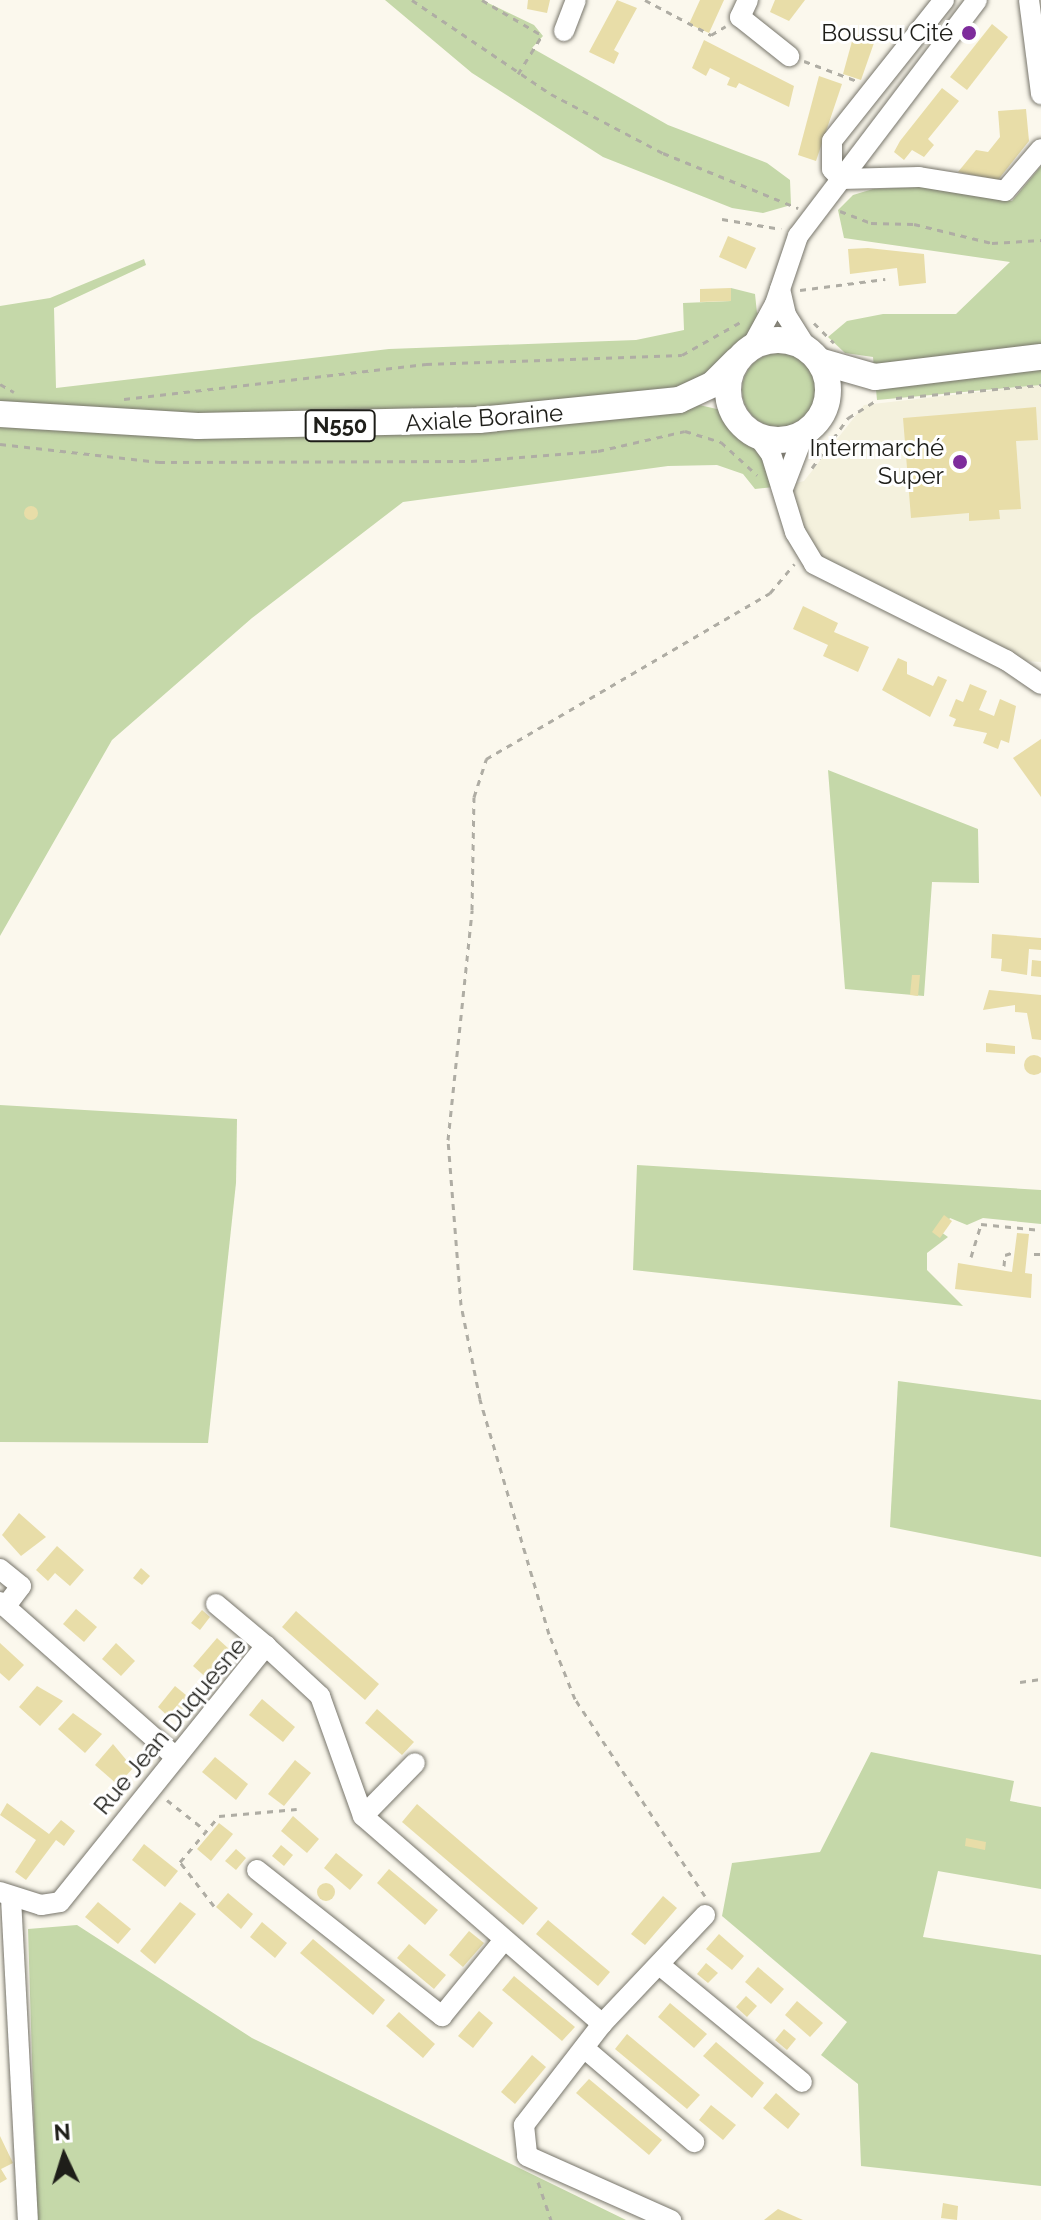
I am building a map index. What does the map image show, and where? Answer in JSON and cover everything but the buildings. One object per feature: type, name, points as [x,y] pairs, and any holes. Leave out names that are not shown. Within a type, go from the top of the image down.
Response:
[{"type":"main road","points":[[875,377],[780,340],[744,353],[727,389],[736,418],[757,435],[790,438],[805,431],[823,410],[875,377],[1041,357]]},
{"type":"main road","name":"Axiale Boraine","points":[[0,414],[169,425],[356,426],[679,400],[713,384],[744,353]]},
{"type":"main road","points":[[813,355],[827,385],[823,410]]},
{"type":"main road","name":"Axiale Boraine","points":[[679,400],[736,418]]},
{"type":"street","points":[[564,31],[576,0]]},
{"type":"street","points":[[841,179],[829,155],[832,141],[944,0]]},
{"type":"street","points":[[813,355],[786,315],[785,295],[798,236],[977,0]]},
{"type":"street","points":[[1029,0],[1041,94]]},
{"type":"street","points":[[744,9],[789,56]]},
{"type":"street","points":[[841,179],[919,177],[1005,191],[1041,149]]},
{"type":"street","points":[[744,353],[785,295]]},
{"type":"street","points":[[784,486],[805,431]]},
{"type":"street","points":[[757,435],[784,486],[804,551],[826,573],[1006,660],[1041,684]]},
{"type":"street","points":[[0,1569],[21,1586],[3,1604],[176,1757]]},
{"type":"street","points":[[216,1604],[266,1646]]},
{"type":"street","name":"Rue Jean Duquesne","points":[[6,1895],[60,1902],[266,1646],[320,1696],[363,1816],[602,2024]]},
{"type":"street","points":[[363,1816],[415,1763]]},
{"type":"street","points":[[257,1870],[442,2016],[504,1940]]},
{"type":"street","points":[[6,1895],[28,2220]]},
{"type":"street","points":[[671,2220],[527,2156],[524,2125],[602,2024],[662,1967],[705,1915]]},
{"type":"street","points":[[662,1967],[802,2082]]},
{"type":"street","points":[[584,2048],[694,2142]]},
{"type":"path","points":[[412,0],[518,74],[663,153],[817,208],[871,223],[914,224],[992,243],[1041,240]]},
{"type":"path","points":[[482,0],[534,25],[543,36]]},
{"type":"path","points":[[645,0],[711,35],[744,9]]},
{"type":"path","points":[[518,74],[543,36],[564,31]]},
{"type":"path","points":[[789,56],[875,88]]},
{"type":"path","points":[[722,219],[798,236]]},
{"type":"path","points":[[785,295],[885,279]]},
{"type":"path","points":[[111,402],[426,364],[682,355],[802,282]]},
{"type":"path","points":[[785,295],[801,301]]},
{"type":"path","points":[[806,316],[845,353]]},
{"type":"path","points":[[0,384],[19,395]]},
{"type":"path","points":[[0,444],[159,462],[471,461],[598,451],[695,432],[738,453],[763,488],[804,481],[835,431],[877,400],[1041,385]]},
{"type":"path","points":[[705,1915],[705,1895],[575,1699],[549,1634],[480,1399],[461,1305],[448,1140],[472,910],[474,797],[486,759],[770,593],[804,551]]},
{"type":"path","points":[[971,1257],[981,1224],[1041,1230]]},
{"type":"path","points":[[1004,1266],[1005,1255],[1014,1252]]},
{"type":"path","points":[[1034,1254],[1041,1254]]},
{"type":"path","points":[[1020,1682],[1041,1679]]},
{"type":"path","points":[[152,1787],[206,1831]]},
{"type":"path","points":[[214,1906],[180,1862],[206,1831],[219,1816],[297,1809]]},
{"type":"path","points":[[527,2156],[551,2220]]},
{"type":"shaded area","points":[[1041,385],[1041,662],[1006,660],[814,564],[784,486],[804,481],[864,405]]},
{"type":"green space","points":[[385,0],[482,0],[534,25],[543,36],[532,48],[668,125],[767,163],[790,180],[791,205],[763,213],[732,208],[603,157],[472,73]]},
{"type":"green space","points":[[1041,166],[1041,385],[877,400],[873,357],[845,353],[828,337],[847,321],[883,314],[956,314],[1010,262],[844,238],[838,210],[853,195],[873,189],[923,187],[1012,201]]},
{"type":"green space","points":[[144,259],[146,265],[54,308],[56,388],[389,349],[636,340],[684,330],[683,303],[731,301],[731,288],[755,294],[757,313],[775,304],[752,346],[682,401],[721,410],[757,435],[784,486],[755,489],[743,474],[717,465],[668,466],[403,502],[252,618],[112,740],[0,936],[0,306],[50,298]]},
{"type":"green space","points":[[779,353],[800,359],[810,369],[816,390],[810,411],[800,421],[779,427],[758,421],[748,411],[742,390],[748,369],[758,359]]},
{"type":"green space","points":[[828,770],[978,829],[979,883],[932,882],[924,996],[845,989]]},
{"type":"green space","points":[[0,1105],[237,1119],[236,1183],[208,1443],[0,1442]]},
{"type":"green space","points":[[637,1165],[1041,1190],[1041,1224],[983,1218],[967,1225],[950,1218],[941,1232],[948,1237],[927,1253],[927,1270],[963,1306],[633,1270]]},
{"type":"green space","points":[[898,1381],[1041,1400],[1041,1557],[890,1527]]},
{"type":"green space","points":[[871,1752],[1014,1781],[1010,1801],[1041,1807],[1041,1889],[938,1871],[923,1937],[1041,1955],[1041,2186],[861,2166],[858,2084],[821,2055],[847,2022],[722,1916],[732,1863],[820,1852]]},
{"type":"green space","points":[[77,1925],[252,2038],[626,2220],[37,2220],[28,1929]]},
{"type":"place","name":"Boussu Cité","points":[[969,33]]},
{"type":"place","name":"Intermarché Super","points":[[960,462]]}]
